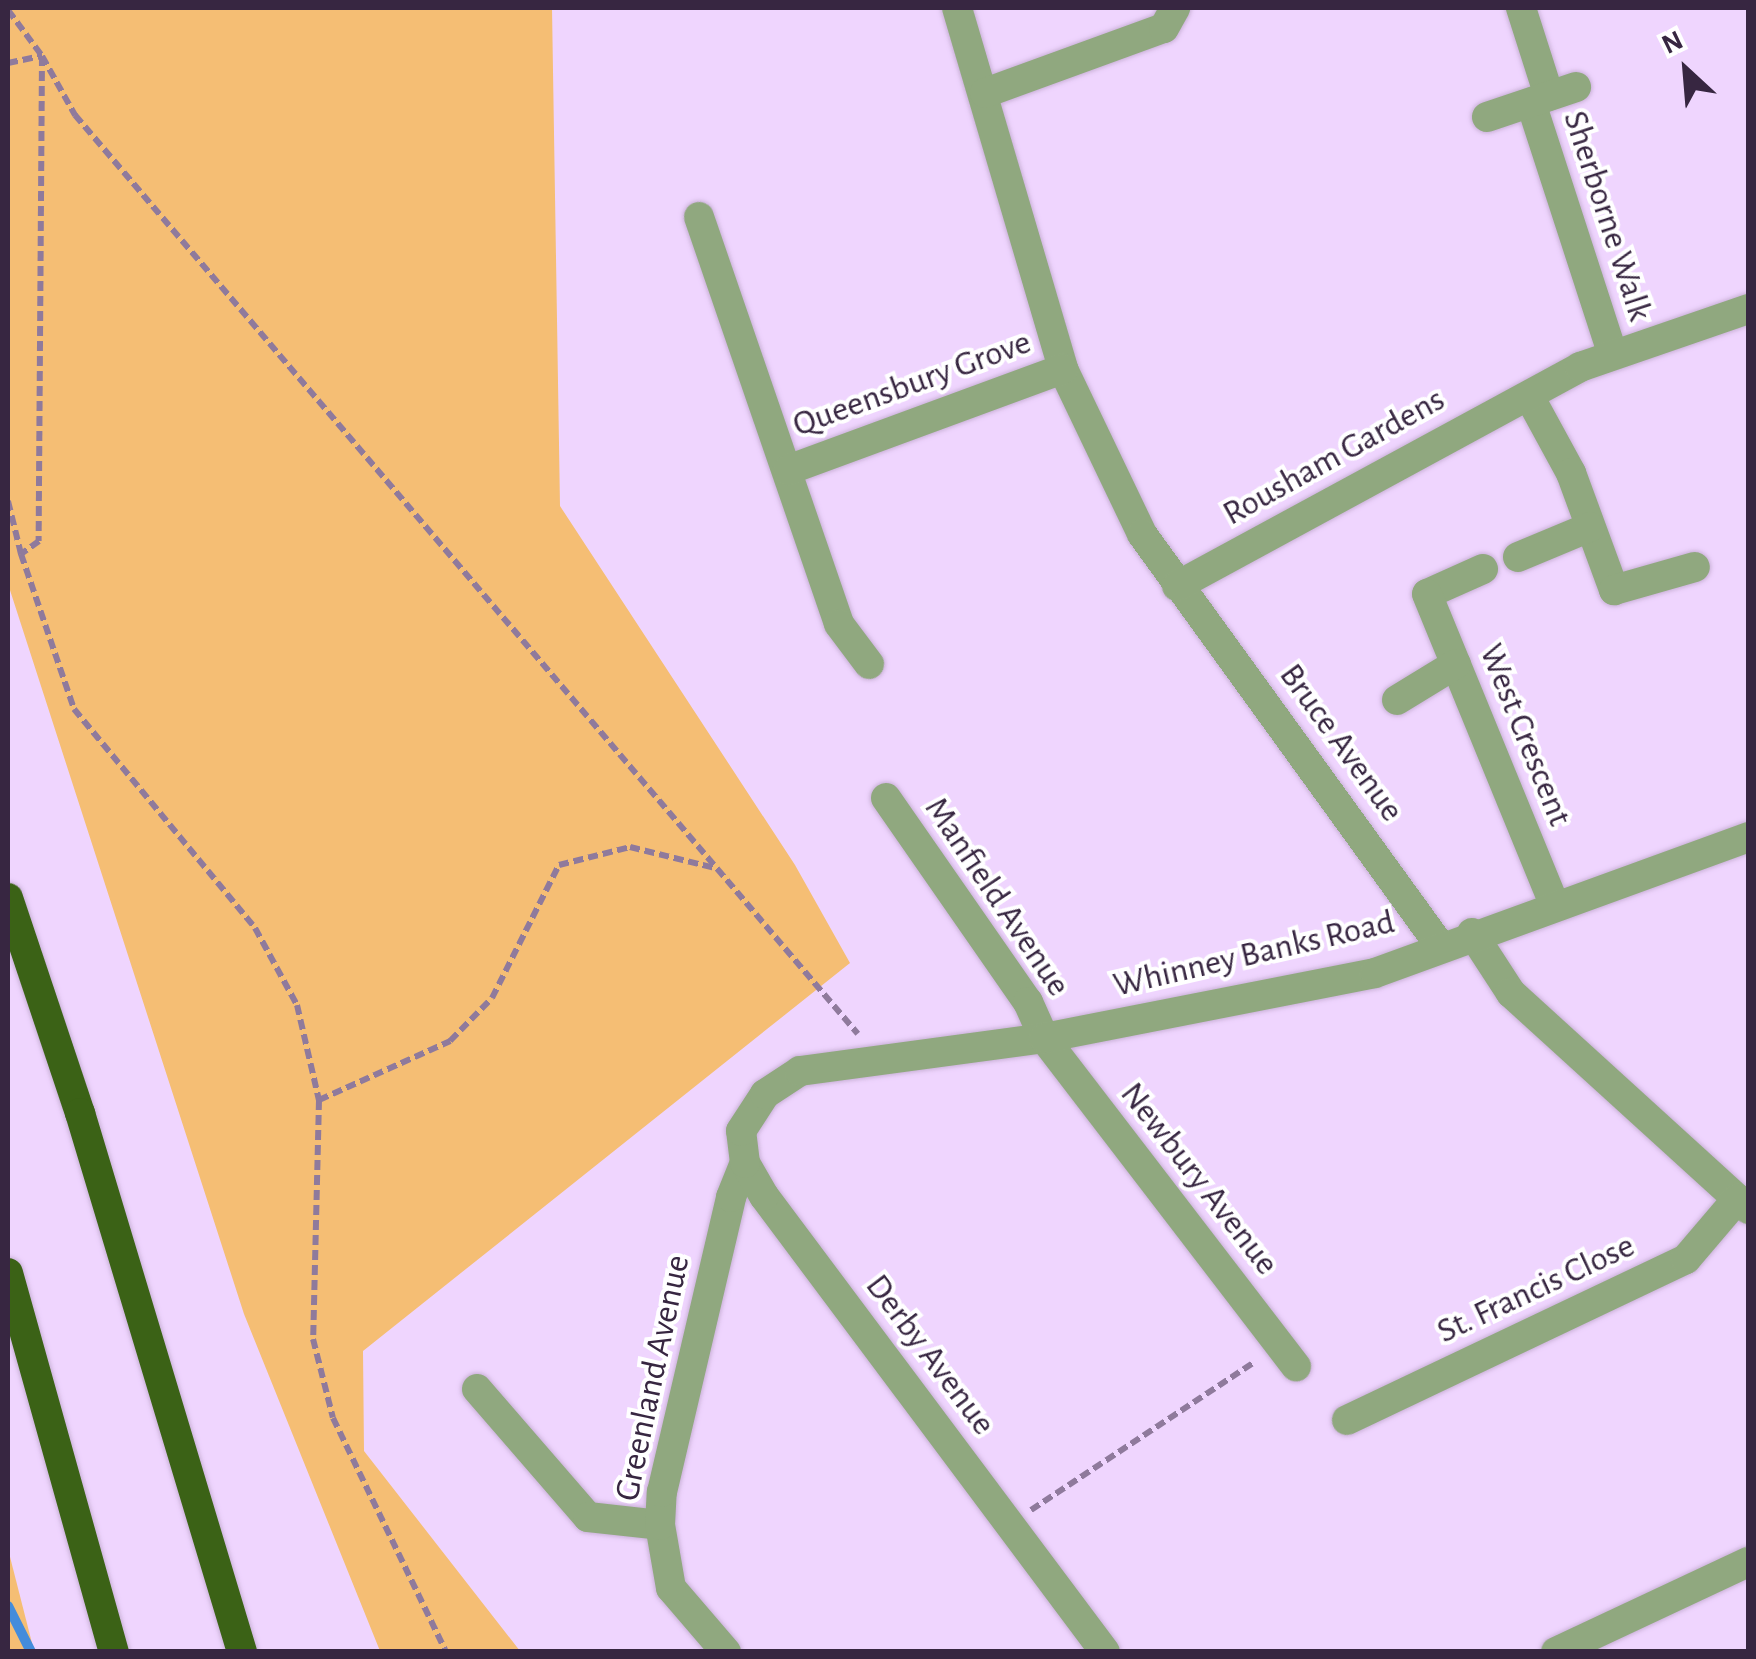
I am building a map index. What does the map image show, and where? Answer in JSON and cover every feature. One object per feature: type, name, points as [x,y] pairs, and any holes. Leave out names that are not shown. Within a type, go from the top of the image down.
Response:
[{"type":"highway","points":[[8,898],[80,1113],[242,1652]]},
{"type":"highway","points":[[8,1274],[114,1652]]},
{"type":"street","name":"Bruce Avenue","points":[[957,8],[985,92],[1063,369],[1142,534],[1441,946]]},
{"type":"street","points":[[985,92],[1164,28],[1175,8]]},
{"type":"street","name":"Sherborne Walk","points":[[1520,8],[1552,95],[1612,353]]},
{"type":"street","points":[[1487,117],[1552,95]]},
{"type":"street","name":"Queensbury Grove","points":[[699,217],[840,624],[870,664]]},
{"type":"street","name":"Rousham Gardens","points":[[1177,586],[1612,353],[1748,309]]},
{"type":"street","name":"Queensbury Grove","points":[[788,470],[1063,369]]},
{"type":"street","points":[[1529,396],[1571,473],[1614,590],[1695,567]]},
{"type":"street","points":[[1518,557],[1590,527]]},
{"type":"street","name":"West Crescent","points":[[1483,569],[1427,594],[1554,904]]},
{"type":"street","points":[[1397,700],[1456,664]]},
{"type":"street","name":"Manfield Avenue","points":[[886,798],[1028,1002],[1044,1038]]},
{"type":"street","name":"Whinney Banks Road","points":[[745,1163],[741,1130],[765,1094],[800,1071],[1044,1038],[1374,973],[1472,933],[1748,837]]},
{"type":"street","points":[[1472,933],[1511,993],[1743,1204]]},
{"type":"street","name":"Newbury Avenue","points":[[1044,1038],[1288,1356]]},
{"type":"street","name":"Derby Avenue","points":[[745,1163],[1105,1652]]},
{"type":"street","name":"Greenland Avenue","points":[[726,1652],[672,1588],[660,1524],[662,1492],[730,1196],[745,1163]]},
{"type":"street","name":"St. Francis Close","points":[[1347,1420],[1686,1258],[1743,1204]]},
{"type":"street","points":[[477,1389],[588,1517],[660,1524]]},
{"type":"street","points":[[1556,1652],[1748,1562]]},
{"type":"path","points":[[8,10],[42,56],[75,115],[880,1063]]},
{"type":"path","points":[[8,63],[42,56]]},
{"type":"path","points":[[21,554],[39,541],[42,56]]},
{"type":"path","points":[[8,500],[21,554],[74,708],[255,928],[297,1005],[319,1100],[314,1339],[332,1418],[446,1652]]},
{"type":"path","points":[[319,1100],[450,1041],[492,998],[559,865],[630,847],[715,868]]},
{"type":"path","points":[[1010,1524],[1288,1356]]},
{"type":"shaded area","points":[[8,8],[552,8],[560,506],[795,865],[850,963],[363,1351],[364,1451],[520,1651],[380,1651],[244,1314],[8,584]]},
{"type":"shaded area","points":[[8,1549],[34,1651],[8,1651]]},
{"type":"waterway","points":[[8,1606],[31,1652]]}]
